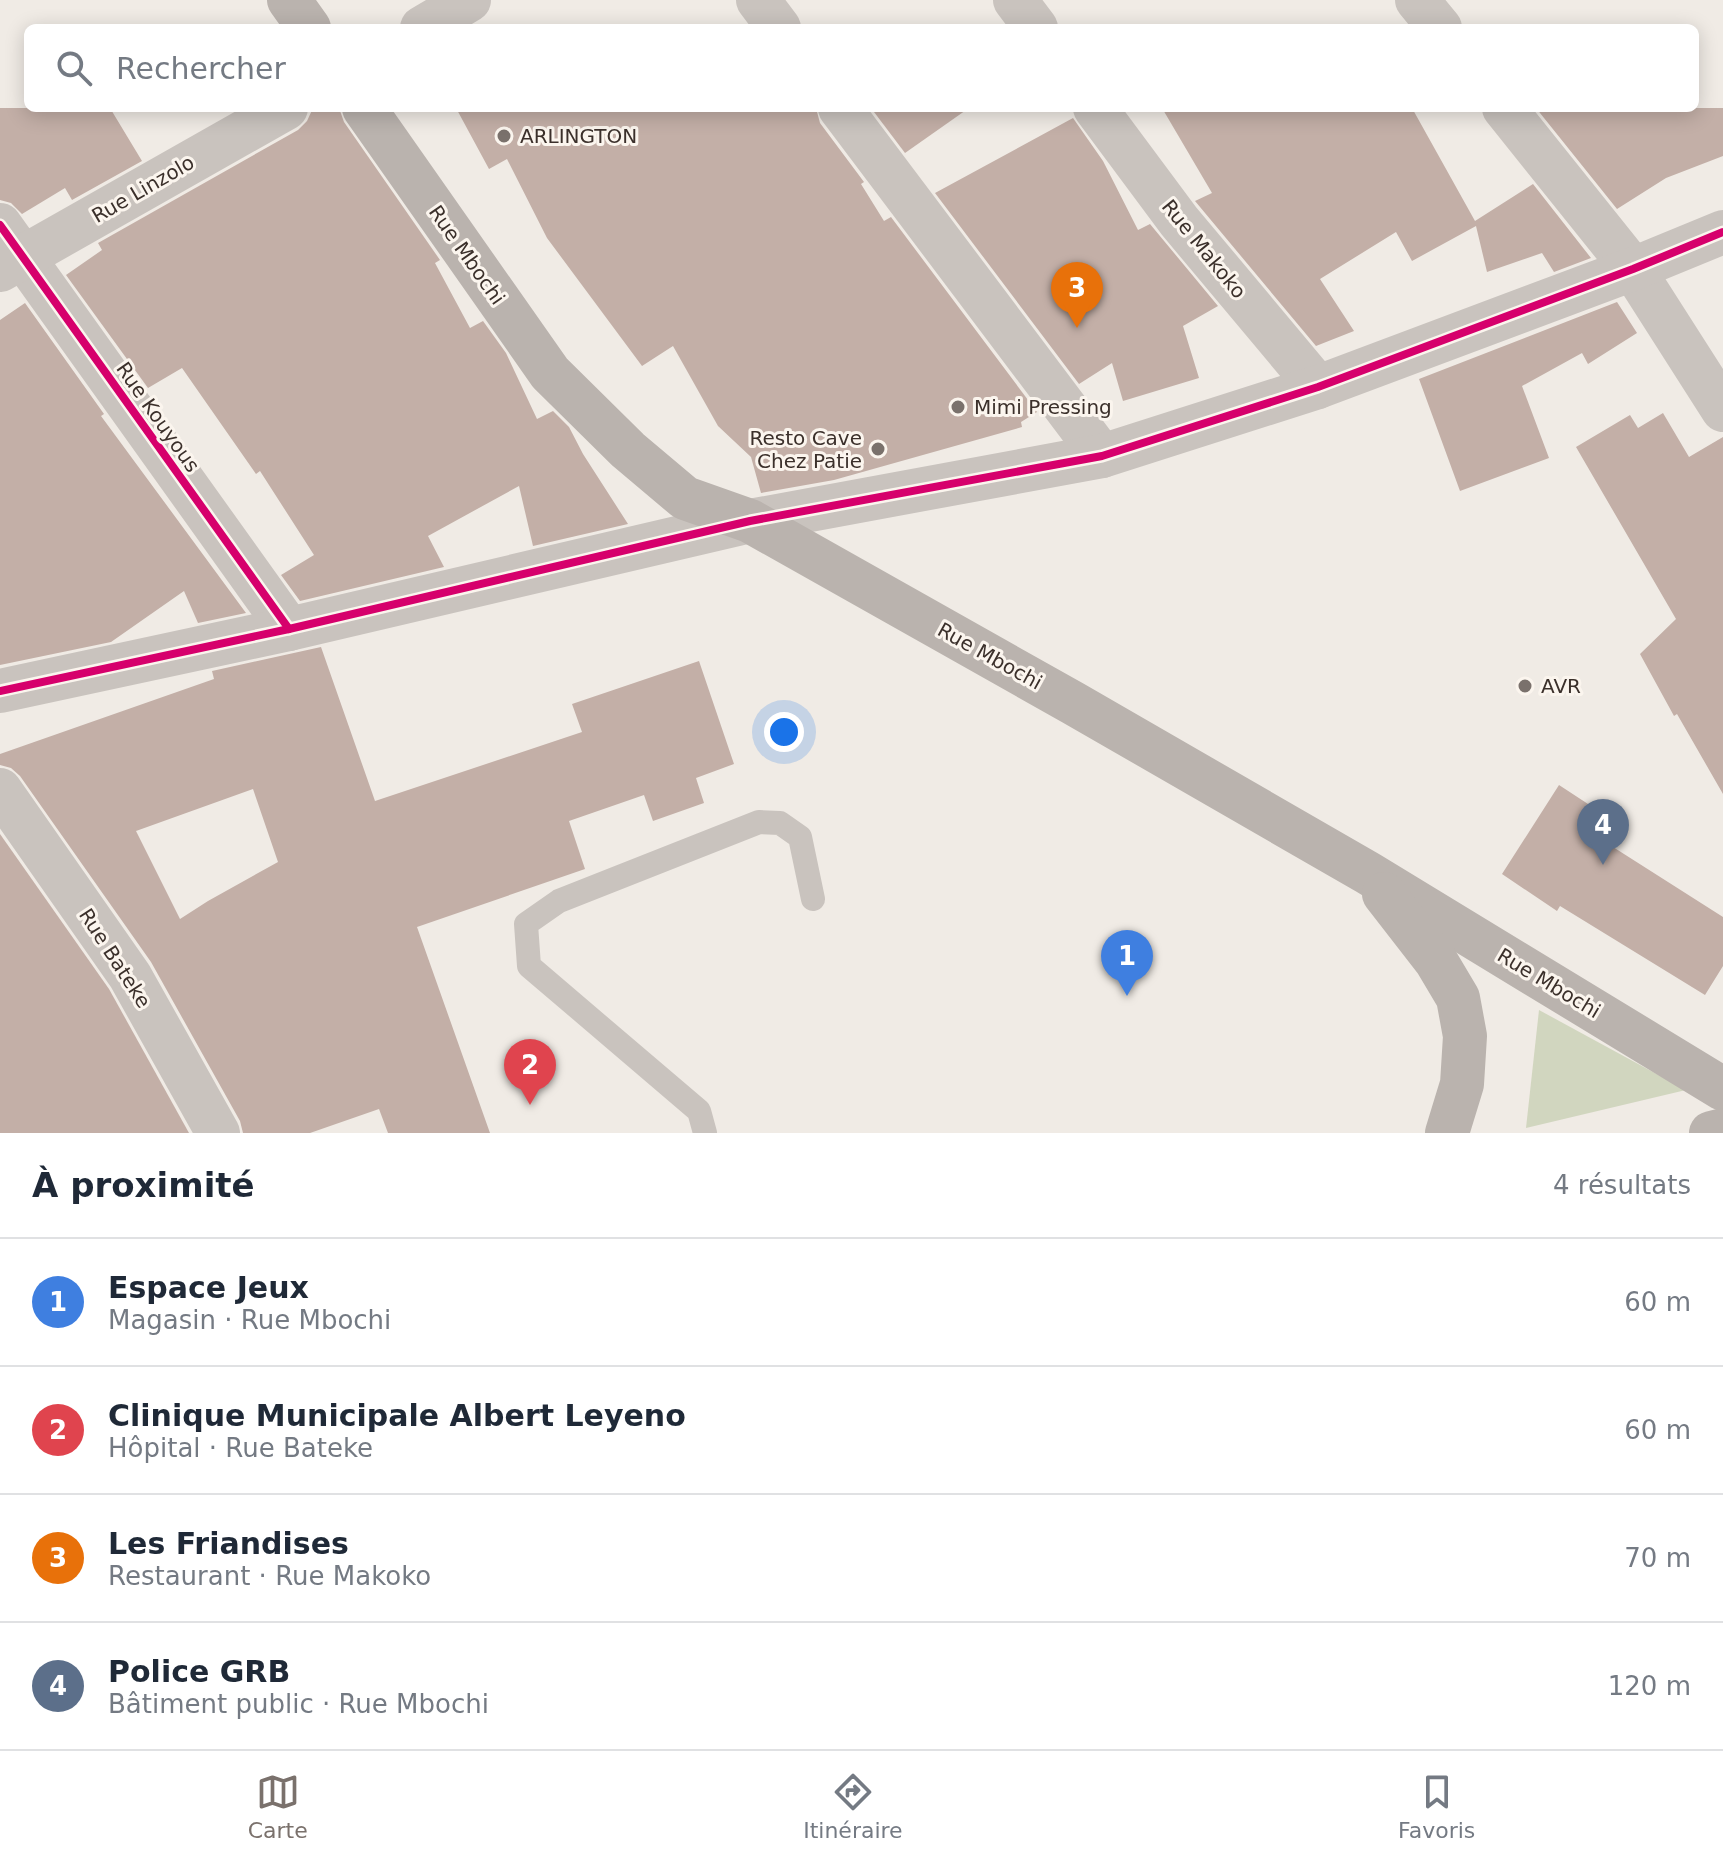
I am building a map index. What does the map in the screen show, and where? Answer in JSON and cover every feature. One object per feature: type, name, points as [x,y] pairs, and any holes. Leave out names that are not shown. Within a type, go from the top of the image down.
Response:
[{"type":"main road","points":[[289,0],[306,24]]},
{"type":"main road","name":"Rue Mbochi","points":[[367,112],[550,373],[628,450],[685,498],[750,521],[1368,873],[1723,1089]]},
{"type":"main road","points":[[1368,873],[1436,961],[1458,998],[1465,1036],[1462,1084],[1447,1133]]},
{"type":"main road","points":[[1711,1133],[1723,1130]]},
{"type":"street","points":[[429,24],[469,0]]},
{"type":"street","points":[[758,0],[776,24]]},
{"type":"street","points":[[1015,0],[1033,24]]},
{"type":"street","points":[[1417,0],[1437,24]]},
{"type":"street","name":"Rue Linzolo","points":[[8,251],[278,112]]},
{"type":"street","points":[[843,112],[1102,456]]},
{"type":"street","name":"Rue Makoko","points":[[1098,112],[1179,221],[1318,387]]},
{"type":"street","points":[[1507,112],[1633,269],[1723,410]]},
{"type":"street","points":[[0,691],[289,629],[750,521],[1102,456],[1318,387],[1723,232]]},
{"type":"street","name":"Rue Kouyous","points":[[8,251],[289,629]]},
{"type":"street","name":"Rue Bateke","points":[[0,790],[130,976],[218,1133]]},
{"type":"lane","points":[[705,1133],[699,1111],[529,966],[526,924],[559,901],[759,822],[780,823],[800,837],[813,899]]},
{"type":"green space","points":[[1539,1010],[1686,1090],[1526,1128]]},
{"type":"building","points":[[0,108],[24,108],[24,112],[112,112],[142,161],[72,200],[65,188],[22,214],[11,203],[0,200]]},
{"type":"building","points":[[1699,108],[1723,108],[1723,156],[1666,178],[1617,209],[1539,112],[1699,112]]},
{"type":"building","points":[[311,112],[340,112],[344,122],[440,260],[435,263],[470,328],[483,321],[506,353],[537,419],[553,411],[569,427],[628,524],[533,546],[519,486],[428,536],[444,567],[300,601],[281,575],[314,555],[260,471],[256,474],[182,368],[148,388],[66,275],[102,250],[98,243],[298,130]]},
{"type":"building","points":[[458,112],[817,112],[820,123],[864,182],[861,184],[884,221],[891,217],[1037,412],[1021,422],[1022,427],[834,480],[761,493],[751,457],[718,426],[673,346],[642,366],[547,238],[507,159],[489,169]]},
{"type":"building","points":[[874,112],[963,112],[905,153]]},
{"type":"building","points":[[1164,112],[1414,112],[1475,221],[1533,184],[1591,258],[1554,272],[1542,253],[1487,272],[1476,226],[1412,261],[1396,232],[1320,279],[1354,331],[1316,346],[1195,201],[1212,193]]},
{"type":"building","points":[[1073,118],[1103,161],[1138,230],[1150,224],[1218,306],[1183,326],[1199,378],[1123,401],[1112,363],[1079,384],[935,193]]},
{"type":"building","points":[[1617,302],[1637,333],[1588,364],[1582,353],[1522,386],[1549,458],[1460,491],[1419,379]]},
{"type":"building","points":[[25,303],[104,414],[101,416],[246,613],[198,623],[184,591],[111,642],[0,665],[0,320]]},
{"type":"building","points":[[1663,413],[1689,457],[1723,437],[1723,794],[1640,654],[1676,619],[1576,447],[1630,415],[1638,428]]},
{"type":"building","points":[[321,647],[375,801],[582,732],[572,704],[699,661],[734,764],[696,778],[704,803],[653,821],[644,795],[569,821],[585,869],[417,927],[490,1133],[388,1133],[379,1109],[310,1133],[243,1133],[240,1121],[151,962],[20,776],[11,768],[0,765],[0,754],[214,679],[212,671]],"holes":[[[253,789],[278,862],[180,919],[136,831]]]},
{"type":"building","points":[[1559,785],[1614,821],[1602,840],[1723,917],[1723,966],[1705,995],[1560,906],[1557,911],[1502,874]]},
{"type":"building","points":[[0,834],[109,989],[189,1133],[0,1133]]},
{"type":"cycle path","points":[[0,225],[289,629]]},
{"type":"cycle path","points":[[0,691],[289,629],[750,521],[1102,456],[1318,387],[1723,232]]},
{"type":"place","name":"ARLINGTON","points":[[504,136]]},
{"type":"place","name":"Les Friandises","points":[[1077,328]]},
{"type":"place","name":"Mimi Pressing","points":[[958,407]]},
{"type":"place","name":"Resto Cave Chez Patie","points":[[878,449]]},
{"type":"place","name":"AVR","points":[[1525,686]]},
{"type":"place","name":"Police GRB","points":[[1603,865]]},
{"type":"place","name":"Espace Jeux","points":[[1127,996]]},
{"type":"place","name":"Clinique Municipale Albert Leyeno","points":[[530,1105]]}]
